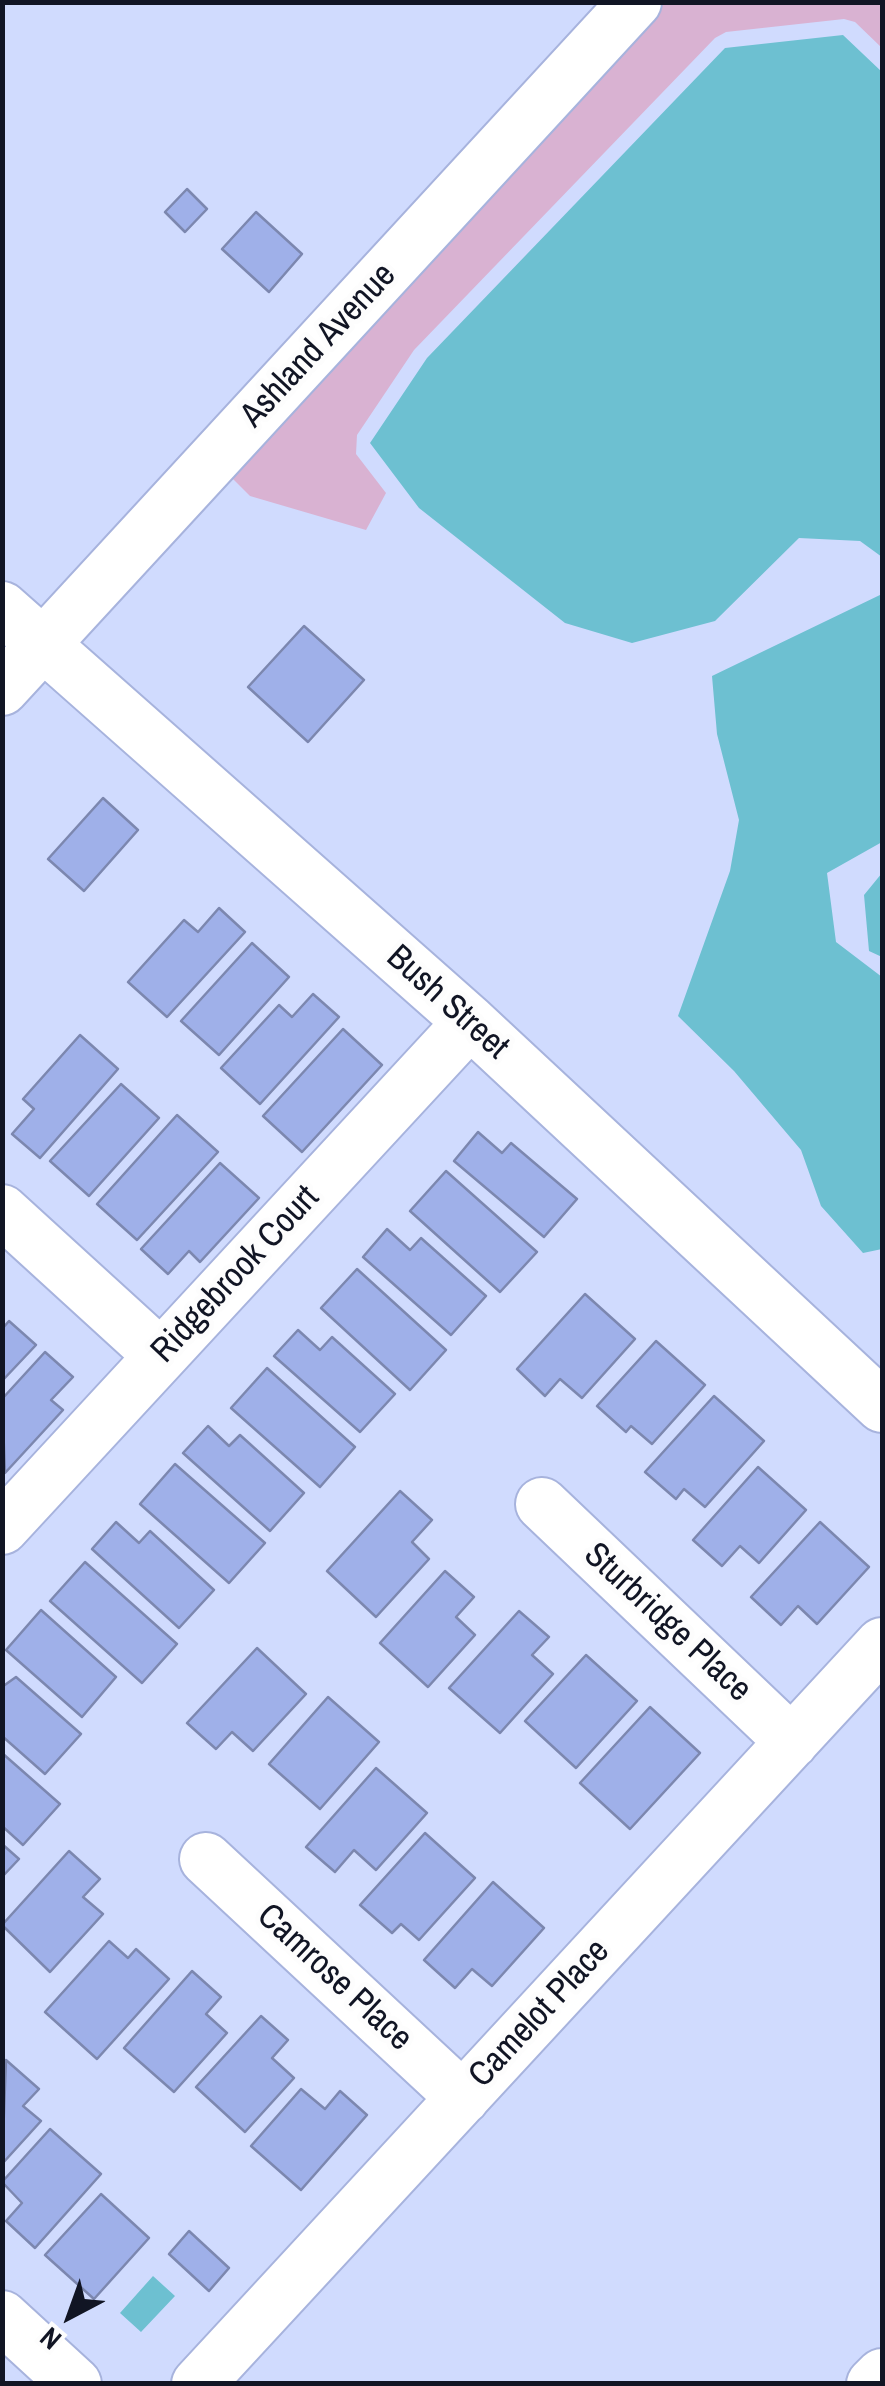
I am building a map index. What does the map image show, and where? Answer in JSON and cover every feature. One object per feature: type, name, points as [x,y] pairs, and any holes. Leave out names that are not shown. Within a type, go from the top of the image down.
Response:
[{"type":"street","name":"Ashland Avenue","points":[[2,690],[636,2]]},
{"type":"street","name":"Bush Street","points":[[2,608],[470,1022],[882,1406]]},
{"type":"street","name":"Ridgebrook Court","points":[[2,1528],[470,1022]]},
{"type":"street","points":[[2,1212],[161,1356]]},
{"type":"street","name":"Sturbridge Place","points":[[542,1504],[792,1742]]},
{"type":"street","name":"Camelot Place","points":[[198,2384],[882,1644]]},
{"type":"street","name":"Camrose Place","points":[[206,1859],[463,2098]]},
{"type":"street","points":[[2,2317],[75,2384]]},
{"type":"street","points":[[873,2384],[882,2375]]},
{"type":"shaded area","points":[[660,3],[882,3],[882,48],[855,22],[844,19],[726,32],[715,38],[414,350],[357,435],[356,454],[386,493],[366,530],[250,496],[227,473]]},
{"type":"shaded area","points":[[843,35],[882,72],[882,557],[860,541],[799,538],[715,621],[632,643],[565,623],[419,508],[370,443],[427,358],[725,48]]},
{"type":"shaded area","points":[[882,594],[882,842],[827,873],[836,942],[882,977],[882,1249],[863,1253],[821,1206],[801,1150],[734,1071],[678,1016],[730,871],[739,820],[717,734],[712,676]]},
{"type":"shaded area","points":[[882,873],[882,957],[869,951],[864,895]]},
{"type":"shaded area","points":[[153,2276],[175,2296],[141,2332],[120,2313]]},
{"type":"building","points":[[187,189],[207,209],[185,232],[165,212]]},
{"type":"building","points":[[256,212],[302,254],[269,292],[222,249]]},
{"type":"building","points":[[304,626],[364,680],[308,742],[248,687]]},
{"type":"building","points":[[103,798],[138,830],[84,891],[48,859]]},
{"type":"building","points":[[219,908],[245,932],[167,1017],[128,982],[184,920],[198,932]]},
{"type":"building","points":[[252,943],[289,977],[219,1055],[181,1021]]},
{"type":"building","points":[[313,994],[339,1017],[260,1104],[221,1068],[279,1005],[292,1017]]},
{"type":"building","points":[[343,1029],[382,1065],[302,1152],[263,1116]]},
{"type":"building","points":[[80,1035],[118,1069],[40,1158],[12,1134],[34,1109],[23,1099]]},
{"type":"building","points":[[121,1084],[159,1118],[89,1196],[50,1161]]},
{"type":"building","points":[[177,1115],[218,1152],[137,1240],[97,1204]]},
{"type":"building","points":[[478,1132],[502,1153],[511,1143],[577,1199],[544,1237],[454,1161]]},
{"type":"building","points":[[220,1163],[259,1198],[200,1262],[189,1251],[168,1274],[141,1249]]},
{"type":"building","points":[[446,1171],[537,1252],[500,1292],[410,1211]]},
{"type":"building","points":[[387,1229],[410,1250],[421,1238],[486,1296],[451,1335],[363,1257]]},
{"type":"building","points":[[357,1269],[446,1350],[410,1390],[321,1308]]},
{"type":"building","points":[[585,1294],[635,1339],[582,1398],[560,1379],[545,1396],[517,1369]]},
{"type":"building","points":[[9,1321],[36,1345],[2,1381],[2,1329]]},
{"type":"building","points":[[298,1330],[320,1350],[332,1337],[395,1394],[360,1432],[274,1356]]},
{"type":"building","points":[[656,1341],[705,1385],[652,1444],[631,1426],[626,1432],[597,1406]]},
{"type":"building","points":[[45,1352],[73,1377],[51,1400],[63,1410],[5,1473],[2,1399]]},
{"type":"building","points":[[267,1368],[355,1447],[320,1487],[231,1408]]},
{"type":"building","points":[[714,1396],[764,1441],[705,1507],[684,1489],[676,1499],[645,1472]]},
{"type":"building","points":[[208,1426],[229,1446],[240,1435],[304,1493],[270,1531],[183,1453]]},
{"type":"building","points":[[175,1464],[265,1543],[229,1583],[140,1504]]},
{"type":"building","points":[[758,1467],[806,1510],[759,1563],[740,1546],[722,1566],[693,1540]]},
{"type":"building","points":[[400,1491],[432,1520],[412,1542],[429,1559],[376,1617],[327,1571]]},
{"type":"building","points":[[116,1522],[139,1543],[150,1531],[214,1590],[179,1628],[92,1549]]},
{"type":"building","points":[[820,1522],[869,1567],[817,1624],[798,1606],[781,1625],[751,1597]]},
{"type":"building","points":[[85,1562],[177,1644],[142,1683],[50,1601]]},
{"type":"building","points":[[445,1571],[474,1597],[456,1617],[475,1635],[428,1687],[380,1643]]},
{"type":"building","points":[[41,1610],[116,1677],[82,1717],[6,1650]]},
{"type":"building","points":[[519,1611],[549,1637],[532,1655],[553,1674],[500,1733],[449,1688]]},
{"type":"building","points":[[257,1648],[306,1694],[253,1751],[232,1732],[216,1749],[187,1723]]},
{"type":"building","points":[[586,1655],[637,1701],[576,1768],[525,1721]]},
{"type":"building","points":[[16,1677],[81,1734],[45,1774],[2,1736],[2,1687]]},
{"type":"building","points":[[328,1697],[379,1742],[320,1809],[269,1764]]},
{"type":"building","points":[[650,1707],[700,1753],[630,1829],[580,1783]]},
{"type":"building","points":[[2,1753],[60,1804],[23,1845],[2,1826]]},
{"type":"building","points":[[376,1768],[427,1813],[376,1870],[354,1850],[335,1872],[306,1847]]},
{"type":"building","points":[[425,1833],[475,1878],[419,1940],[401,1924],[392,1933],[360,1905]]},
{"type":"building","points":[[2,1844],[19,1859],[2,1877]]},
{"type":"building","points":[[69,1851],[100,1879],[83,1897],[103,1914],[50,1972],[2,1925]]},
{"type":"building","points":[[493,1882],[544,1928],[492,1986],[472,1969],[455,1988],[424,1960]]},
{"type":"building","points":[[109,1941],[128,1958],[136,1949],[169,1979],[97,2059],[45,2012]]},
{"type":"building","points":[[192,1971],[221,1997],[206,2014],[227,2033],[174,2092],[124,2048]]},
{"type":"building","points":[[261,2016],[288,2040],[272,2058],[294,2078],[245,2132],[196,2087]]},
{"type":"building","points":[[6,2060],[39,2089],[23,2106],[41,2121],[2,2164]]},
{"type":"building","points":[[301,2089],[325,2109],[340,2091],[367,2115],[301,2190],[251,2146]]},
{"type":"building","points":[[50,2129],[101,2174],[35,2248],[6,2221],[22,2203],[2,2182]]},
{"type":"building","points":[[101,2194],[149,2238],[94,2299],[45,2255]]},
{"type":"building","points":[[189,2231],[229,2268],[209,2291],[169,2254]]}]
